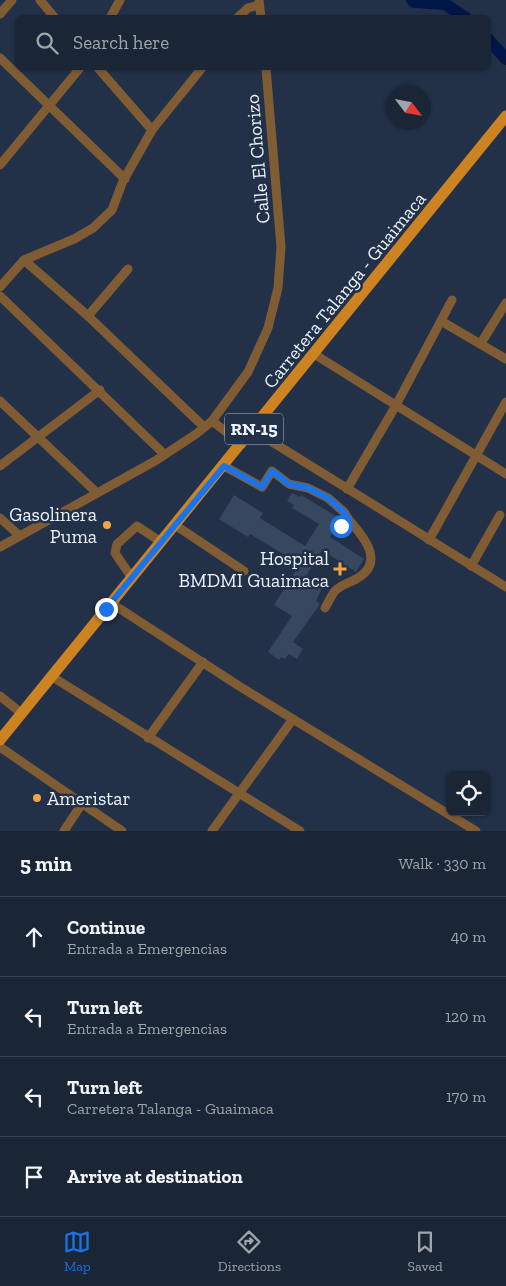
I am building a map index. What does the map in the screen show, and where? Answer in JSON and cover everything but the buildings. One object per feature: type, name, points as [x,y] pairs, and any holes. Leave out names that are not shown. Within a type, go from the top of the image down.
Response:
[{"type":"main road","name":"Carretera Talanga - Guaimaca","points":[[0,740],[20,712],[242,444],[506,116]]},
{"type":"street","points":[[0,14],[12,0]]},
{"type":"street","points":[[40,0],[52,15]]},
{"type":"street","points":[[112,15],[120,0]]},
{"type":"street","points":[[241,15],[248,8],[259,2],[261,15]]},
{"type":"street","points":[[0,58],[125,179]]},
{"type":"street","points":[[0,165],[50,107],[78,70]]},
{"type":"street","points":[[100,70],[152,130]]},
{"type":"street","points":[[0,287],[24,260],[74,239],[93,228],[112,210],[125,179],[152,130],[200,70]]},
{"type":"street","name":"Calle El Chorizo","points":[[0,547],[164,454],[204,427],[212,421],[248,372],[268,328],[278,288],[280,247],[266,70]]},
{"type":"street","points":[[24,260],[88,316],[204,427]]},
{"type":"street","points":[[88,316],[128,270]]},
{"type":"street","points":[[0,296],[100,390],[164,454]]},
{"type":"street","points":[[347,489],[396,406],[452,300]]},
{"type":"street","points":[[481,343],[506,303]]},
{"type":"street","points":[[441,321],[506,359]]},
{"type":"street","points":[[314,354],[506,474]]},
{"type":"street","points":[[0,466],[100,390]]},
{"type":"street","points":[[0,401],[97,493]]},
{"type":"street","points":[[429,540],[506,402]]},
{"type":"street","points":[[212,421],[242,444]]},
{"type":"street","points":[[253,430],[506,587]]},
{"type":"street","points":[[224,466],[262,487],[272,471],[289,484],[308,488],[328,498],[344,512],[368,542],[371,550],[369,564],[358,578],[336,590],[325,608]]},
{"type":"street","points":[[471,566],[500,515]]},
{"type":"street","points":[[0,518],[20,536]]},
{"type":"street","points":[[338,525],[344,528],[349,520]]},
{"type":"street","points":[[175,525],[244,571]]},
{"type":"street","points":[[132,578],[115,554],[117,544],[137,526],[162,542]]},
{"type":"street","points":[[111,603],[293,719],[476,831]]},
{"type":"street","points":[[148,738],[203,662]]},
{"type":"street","points":[[51,676],[300,831]]},
{"type":"street","points":[[0,696],[20,712]]},
{"type":"street","points":[[212,831],[293,719]]},
{"type":"street","points":[[0,747],[83,802],[103,819],[122,831]]},
{"type":"street","points":[[64,831],[83,802]]},
{"type":"waterway","points":[[412,0],[414,2],[445,4],[462,15]]},
{"type":"waterway","points":[[491,42],[506,59]]},
{"type":"place","name":"Gasolinera Puma","points":[[107,525]]},
{"type":"place","name":"Hospital BMDMI Guaimaca","points":[[340,569]]},
{"type":"place","name":"Ameristar","points":[[37,798]]},
{"type":"route","points":[[106,609],[224,466],[262,487],[272,471],[289,484],[297,484],[328,498],[344,512],[349,520],[344,528],[341,526]]}]
